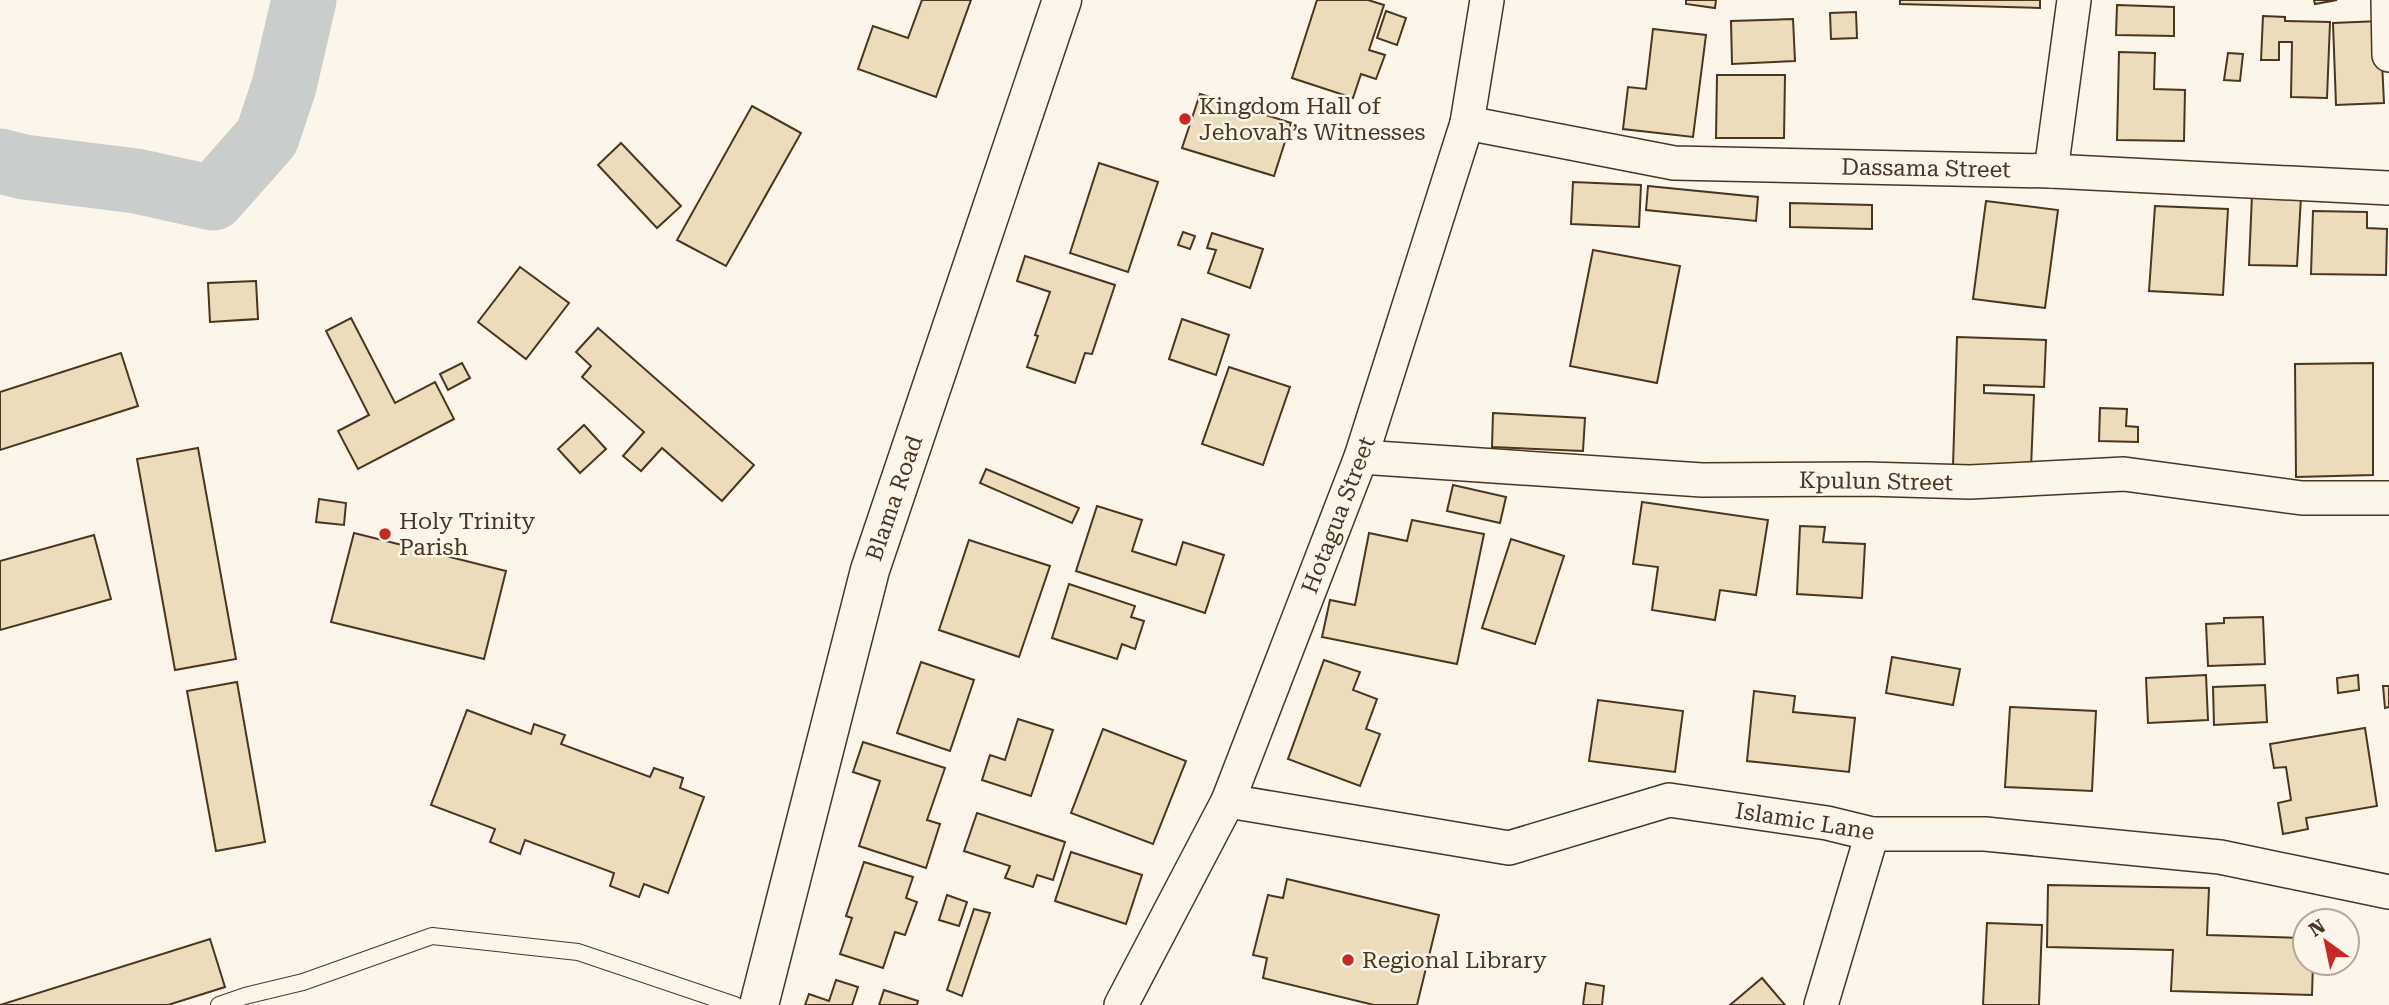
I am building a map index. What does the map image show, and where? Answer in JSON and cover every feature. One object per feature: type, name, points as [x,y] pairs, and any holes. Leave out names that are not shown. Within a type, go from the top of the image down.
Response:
[{"type":"street","name":"Blama Road","points":[[760,1005],[870,570],[1062,0]]},
{"type":"street","name":"Hotagua Street","points":[[1121,1005],[1227,801],[1361,457],[1467,124],[1487,0]]},
{"type":"street","points":[[2051,171],[2074,0]]},
{"type":"street","points":[[2388,0],[2389,55]]},
{"type":"street","name":"Dassama Street","points":[[1467,124],[1674,163],[2051,171],[2389,188]]},
{"type":"street","name":"Kpulun Street","points":[[1361,457],[1702,480],[1867,478],[1970,482],[2124,474],[2302,498],[2389,498]]},
{"type":"street","name":"Islamic Lane","points":[[1227,801],[1509,848],[1669,800],[1827,823],[1872,834],[1985,834],[2220,857],[2389,892]]},
{"type":"street","points":[[1821,1005],[1872,834]]},
{"type":"lane","points":[[219,1005],[303,982],[432,936],[578,952],[735,1005]]},
{"type":"building","points":[[922,0],[971,0],[936,97],[858,69],[873,26],[908,38]]},
{"type":"building","points":[[1317,0],[1368,0],[1384,5],[1369,50],[1385,55],[1376,79],[1361,74],[1353,98],[1292,78]]},
{"type":"building","points":[[1686,0],[1716,0],[1715,8],[1686,4]]},
{"type":"building","points":[[1900,0],[2040,0],[2040,8],[1900,4]]},
{"type":"building","points":[[2314,0],[2337,0],[2315,4]]},
{"type":"building","points":[[2117,5],[2174,7],[2174,36],[2116,35]]},
{"type":"building","points":[[1386,11],[1406,18],[1397,45],[1377,38]]},
{"type":"building","points":[[1856,12],[1857,38],[1831,39],[1830,13]]},
{"type":"building","points":[[2263,16],[2285,17],[2285,21],[2330,22],[2327,98],[2291,97],[2292,42],[2279,42],[2279,60],[2261,60]]},
{"type":"building","points":[[1793,19],[1795,61],[1732,64],[1731,21]]},
{"type":"building","points":[[2380,21],[2384,103],[2336,105],[2333,23]]},
{"type":"building","points":[[1653,29],[1706,35],[1693,137],[1623,129],[1628,87],[1646,89]]},
{"type":"building","points":[[2119,52],[2155,53],[2154,89],[2185,90],[2184,141],[2117,140]]},
{"type":"building","points":[[2228,53],[2243,54],[2240,81],[2224,80]]},
{"type":"building","points":[[1717,75],[1785,75],[1784,138],[1716,138]]},
{"type":"building","points":[[1200,94],[1291,123],[1274,176],[1182,148]]},
{"type":"building","points":[[752,106],[801,133],[726,266],[677,240]]},
{"type":"building","points":[[621,143],[681,206],[657,228],[598,165]]},
{"type":"building","points":[[1099,163],[1158,182],[1128,272],[1070,253]]},
{"type":"building","points":[[1573,182],[1641,185],[1639,227],[1571,224]]},
{"type":"building","points":[[1648,186],[1758,197],[1756,221],[1646,210]]},
{"type":"building","points":[[2252,195],[2301,197],[2297,266],[2249,265]]},
{"type":"building","points":[[1986,201],[2058,210],[2045,308],[1973,299]]},
{"type":"building","points":[[1790,203],[1872,205],[1872,229],[1790,227]]},
{"type":"building","points":[[2155,206],[2228,209],[2223,295],[2149,291]]},
{"type":"building","points":[[2313,211],[2367,212],[2367,228],[2387,229],[2386,275],[2311,274]]},
{"type":"building","points":[[1183,232],[1195,236],[1190,249],[1178,245]]},
{"type":"building","points":[[1212,233],[1263,249],[1250,288],[1208,273],[1216,250],[1207,248]]},
{"type":"building","points":[[1593,250],[1680,266],[1657,383],[1570,366]]},
{"type":"building","points":[[1025,256],[1115,285],[1092,354],[1085,353],[1075,383],[1027,367],[1050,292],[1017,281]]},
{"type":"building","points":[[520,267],[569,303],[526,359],[478,322]]},
{"type":"building","points":[[256,281],[258,319],[210,322],[208,283]]},
{"type":"building","points":[[351,318],[395,403],[435,382],[454,419],[358,469],[338,431],[369,415],[326,331]]},
{"type":"building","points":[[1182,319],[1229,335],[1216,375],[1169,359]]},
{"type":"building","points":[[598,328],[754,465],[722,501],[662,448],[641,471],[623,456],[644,432],[582,377],[591,366],[576,352]]},
{"type":"building","points":[[1957,337],[2046,340],[2044,387],[1984,385],[1984,393],[2034,395],[2031,468],[1953,466]]},
{"type":"building","points":[[121,353],[138,406],[0,450],[0,392]]},
{"type":"building","points":[[462,363],[470,378],[448,390],[440,374]]},
{"type":"building","points":[[2373,363],[2373,475],[2296,477],[2295,364]]},
{"type":"building","points":[[1229,367],[1290,387],[1263,465],[1202,444]]},
{"type":"building","points":[[2100,408],[2127,409],[2126,426],[2138,427],[2138,442],[2099,441]]},
{"type":"building","points":[[1493,413],[1585,418],[1583,451],[1492,447]]},
{"type":"building","points":[[584,425],[606,449],[580,473],[558,449]]},
{"type":"building","points":[[198,448],[236,659],[175,670],[137,459]]},
{"type":"building","points":[[986,469],[1079,508],[1072,523],[980,483]]},
{"type":"building","points":[[1453,485],[1506,497],[1500,523],[1447,511]]},
{"type":"building","points":[[319,499],[346,503],[344,525],[316,522]]},
{"type":"building","points":[[1642,502],[1768,520],[1756,595],[1720,590],[1715,620],[1652,610],[1658,567],[1633,564]]},
{"type":"building","points":[[1097,506],[1142,520],[1132,551],[1176,565],[1183,542],[1224,555],[1205,613],[1076,571]]},
{"type":"building","points":[[1412,520],[1484,534],[1457,664],[1322,637],[1330,600],[1355,605],[1369,533],[1407,541]]},
{"type":"building","points":[[1800,526],[1825,527],[1823,542],[1865,544],[1862,598],[1797,594]]},
{"type":"building","points":[[354,533],[506,571],[484,659],[331,622]]},
{"type":"building","points":[[94,535],[111,599],[0,630],[0,561]]},
{"type":"building","points":[[1511,539],[1564,556],[1535,644],[1482,628]]},
{"type":"building","points":[[969,540],[1050,566],[1019,657],[939,630]]},
{"type":"building","points":[[1069,584],[1135,606],[1131,617],[1144,621],[1135,649],[1122,644],[1117,659],[1052,638]]},
{"type":"building","points":[[2263,617],[2265,664],[2208,666],[2206,624],[2224,623],[2224,618]]},
{"type":"building","points":[[1892,657],[1960,669],[1953,705],[1886,693]]},
{"type":"building","points":[[1324,660],[1360,672],[1353,690],[1377,699],[1366,729],[1380,734],[1360,786],[1288,759]]},
{"type":"building","points":[[921,662],[974,680],[950,751],[897,733]]},
{"type":"building","points":[[2206,675],[2208,720],[2148,723],[2146,678]]},
{"type":"building","points":[[2358,675],[2359,690],[2338,693],[2337,678]]},
{"type":"building","points":[[237,682],[265,842],[216,851],[187,691]]},
{"type":"building","points":[[2265,685],[2267,722],[2214,725],[2213,687]]},
{"type":"building","points":[[2383,686],[2389,686],[2389,707],[2385,708]]},
{"type":"building","points":[[1754,691],[1795,696],[1793,712],[1855,718],[1849,772],[1747,761]]},
{"type":"building","points":[[1598,700],[1683,711],[1675,772],[1589,761]]},
{"type":"building","points":[[2010,707],[2096,711],[2092,791],[2005,787]]},
{"type":"building","points":[[467,710],[531,734],[534,724],[565,735],[561,744],[650,777],[654,768],[683,778],[680,788],[704,797],[668,893],[644,884],[639,897],[610,886],[614,873],[525,840],[520,854],[490,842],[495,829],[431,805]]},
{"type":"building","points":[[1018,719],[1053,730],[1031,796],[982,780],[990,755],[1005,760]]},
{"type":"building","points":[[2365,728],[2377,806],[2306,818],[2308,829],[2283,834],[2278,803],[2291,800],[2286,767],[2274,768],[2270,744]]},
{"type":"building","points":[[1103,729],[1186,761],[1153,844],[1071,813]]},
{"type":"building","points":[[863,742],[945,768],[927,820],[940,824],[926,868],[859,846],[880,781],[853,772]]},
{"type":"building","points":[[977,813],[1065,842],[1053,880],[1037,875],[1033,887],[1005,878],[1010,866],[964,851]]},
{"type":"building","points":[[1071,852],[1142,875],[1126,924],[1055,901]]},
{"type":"building","points":[[864,862],[913,877],[906,898],[917,902],[905,935],[895,932],[883,968],[840,954],[852,918],[846,916]]},
{"type":"building","points":[[1287,879],[1439,915],[1417,1005],[1374,1005],[1263,978],[1267,958],[1253,955],[1268,895],[1283,898]]},
{"type":"building","points":[[2048,885],[2209,888],[2207,935],[2291,938],[2291,977],[2313,977],[2312,995],[2171,991],[2173,950],[2047,947]]},
{"type":"building","points":[[947,895],[967,902],[959,926],[939,920]]},
{"type":"building","points":[[974,909],[990,913],[962,996],[947,990]]},
{"type":"building","points":[[1987,923],[2042,925],[2039,1005],[1983,1005]]},
{"type":"building","points":[[210,939],[225,987],[168,1005],[0,1005]]},
{"type":"building","points":[[1762,978],[1785,1005],[1730,1005]]},
{"type":"building","points":[[836,980],[858,987],[852,1005],[805,1005],[809,994],[829,1001]]},
{"type":"building","points":[[1586,983],[1604,986],[1602,1005],[1583,1005]]},
{"type":"building","points":[[884,990],[918,1001],[917,1005],[879,1005]]},
{"type":"waterway","points":[[0,161],[24,167],[136,181],[213,198],[267,137],[284,86],[304,0]]},
{"type":"place","name":"Kingdom Hall of Jehovah’s Witnesses","points":[[1185,119]]},
{"type":"place","name":"Holy Trinity Parish","points":[[385,534]]},
{"type":"place","name":"Regional Library","points":[[1348,960]]}]
